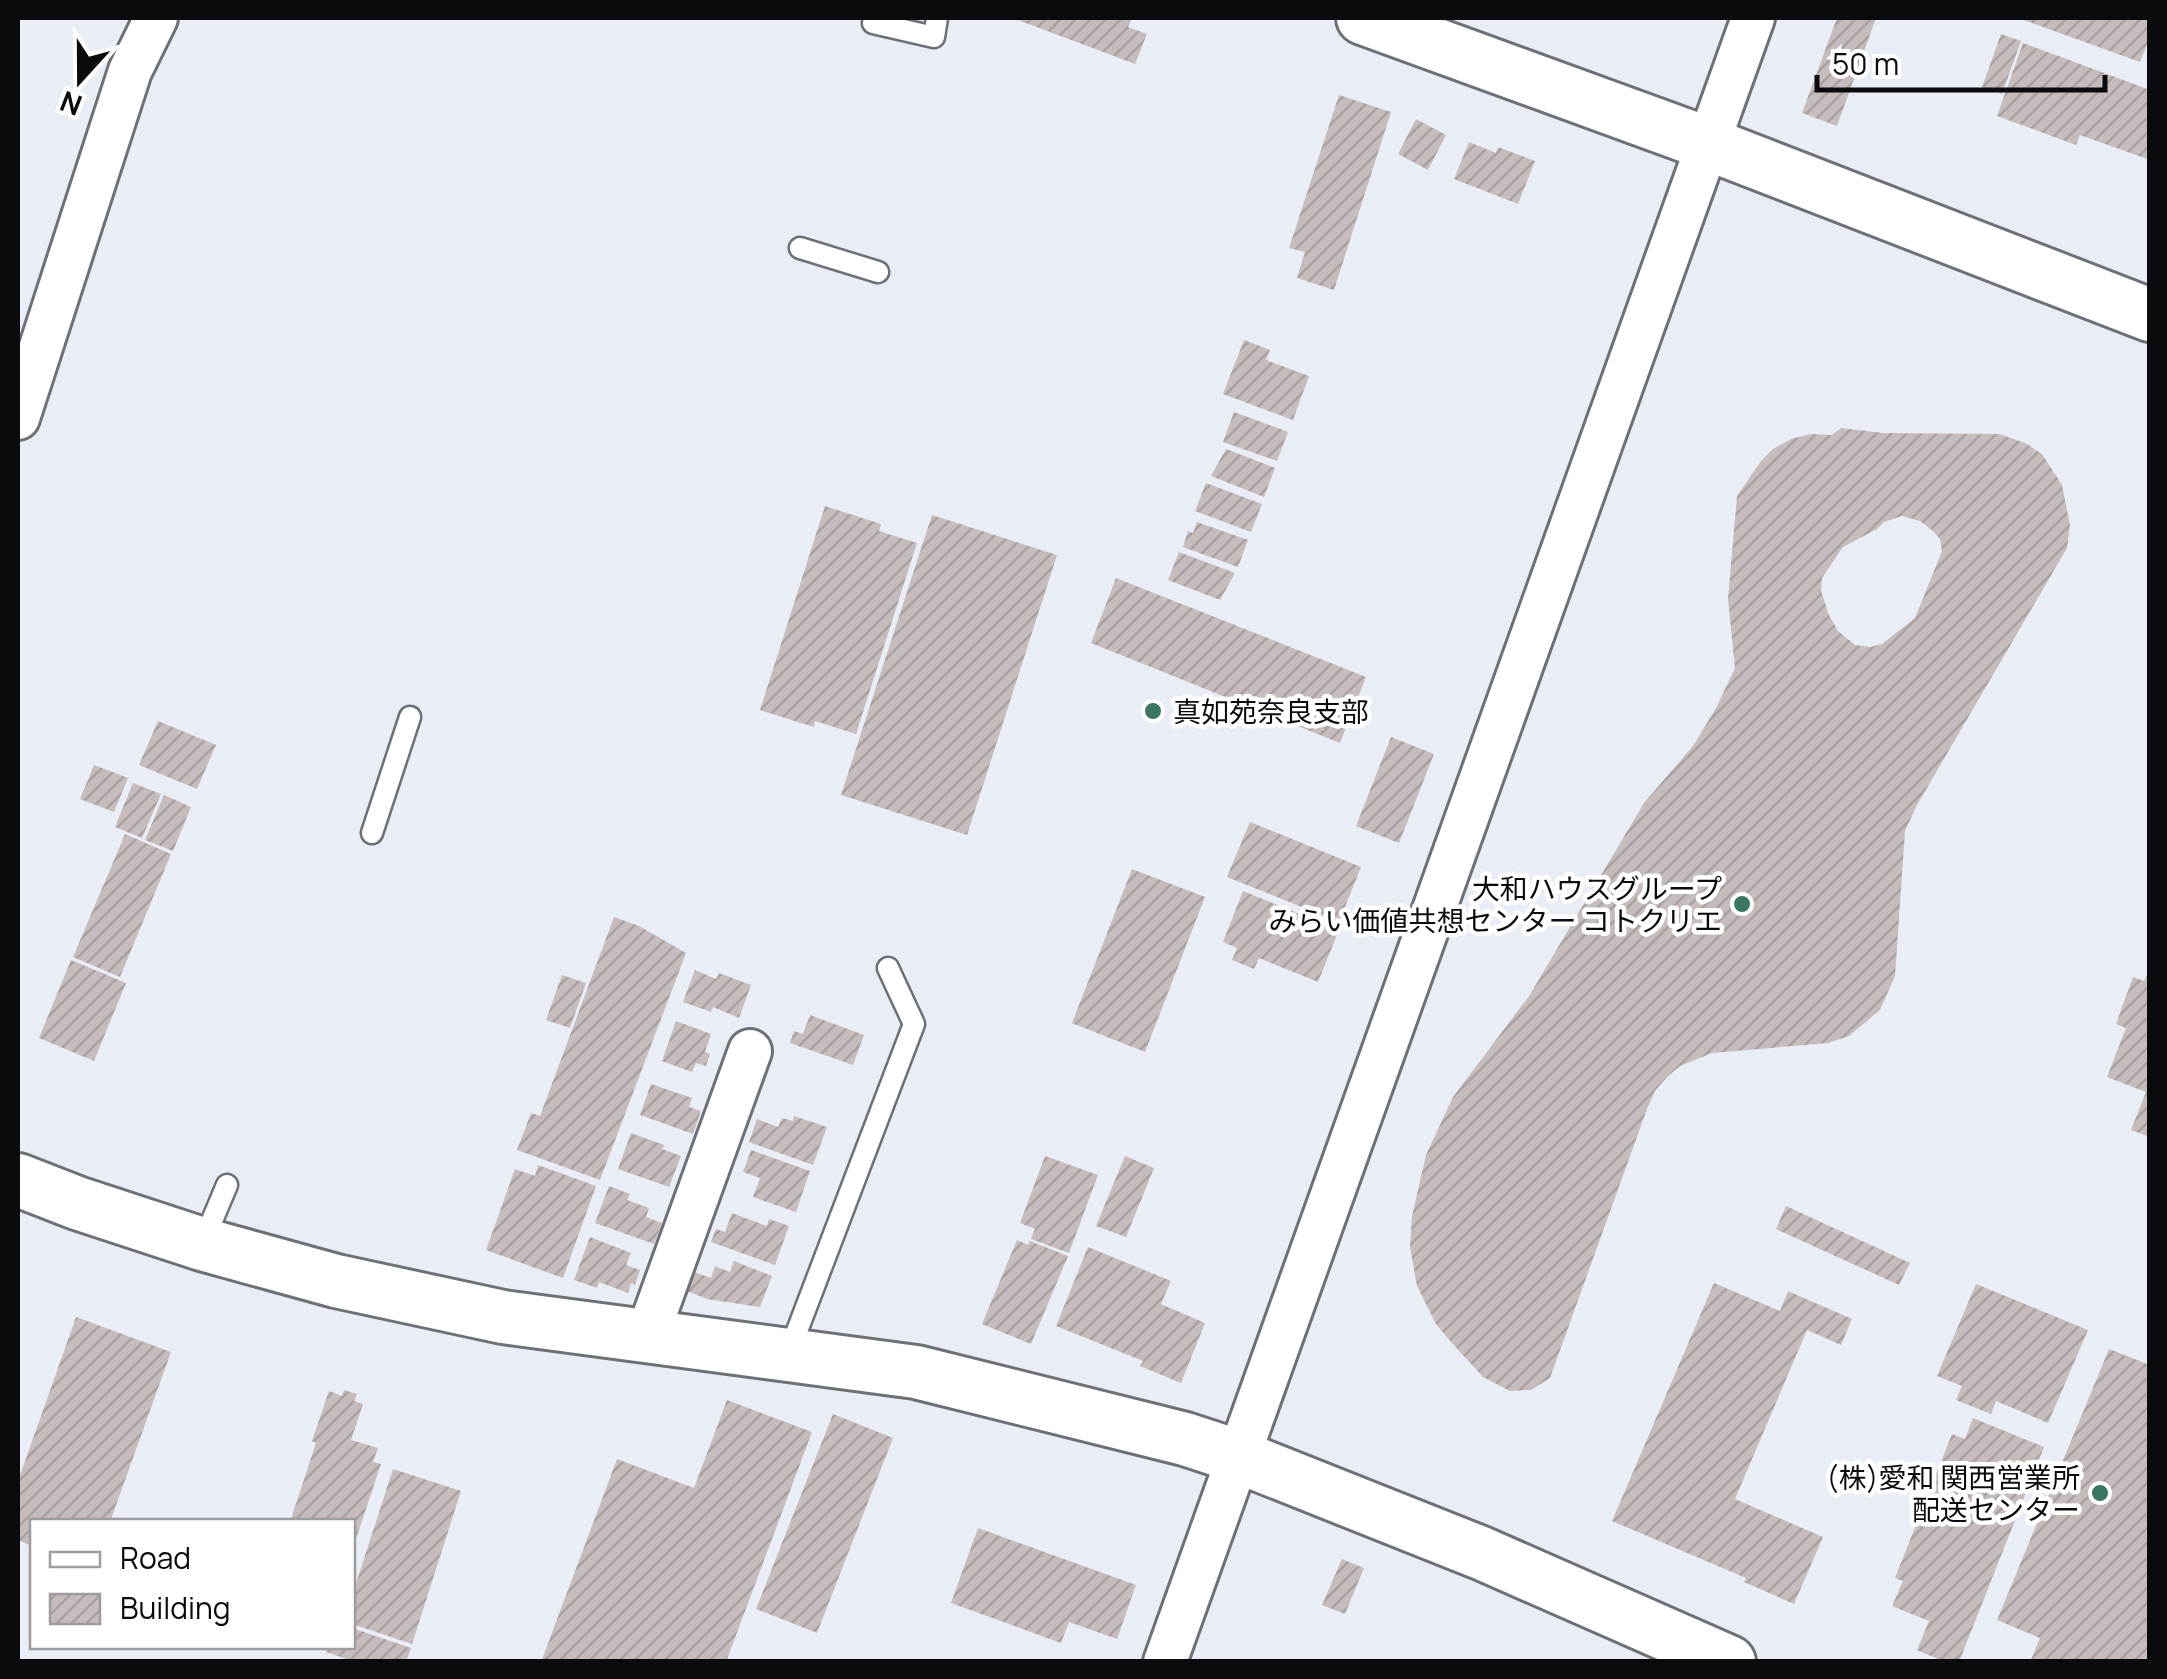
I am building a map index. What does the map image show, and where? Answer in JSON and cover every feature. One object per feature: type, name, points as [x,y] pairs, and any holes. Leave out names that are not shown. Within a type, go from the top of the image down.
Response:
[{"type":"street","points":[[18,418],[130,72],[156,18]]},
{"type":"street","points":[[1363,18],[1706,143],[2150,315]]},
{"type":"street","points":[[1165,1662],[1753,18]]},
{"type":"street","points":[[647,1336],[750,1050]]},
{"type":"street","points":[[18,1180],[202,1244],[336,1281],[484,1313],[788,1353],[935,1377],[1237,1456],[1481,1553],[1729,1662]]},
{"type":"lane","points":[[873,23],[934,37],[937,18]]},
{"type":"lane","points":[[800,248],[878,272]]},
{"type":"lane","points":[[372,832],[410,718]]},
{"type":"lane","points":[[788,1353],[914,1024],[888,968]]},
{"type":"lane","points":[[202,1244],[228,1185]]},
{"type":"building","points":[[1013,18],[1132,18],[1128,27],[1147,34],[1135,64]]},
{"type":"building","points":[[1837,18],[1876,18],[1837,126],[1802,113]]},
{"type":"building","points":[[2018,18],[2150,18],[2150,37],[2140,62]]},
{"type":"building","points":[[2001,34],[2021,41],[2002,94],[1982,87]]},
{"type":"building","points":[[2023,43],[2150,90],[2150,160],[2080,135],[2076,145],[1997,116]]},
{"type":"building","points":[[1339,95],[1391,112],[1334,290],[1297,278],[1305,252],[1289,248]]},
{"type":"building","points":[[1416,119],[1446,135],[1428,170],[1398,154]]},
{"type":"building","points":[[1469,142],[1496,153],[1498,147],[1535,161],[1518,204],[1454,179]]},
{"type":"building","points":[[1244,340],[1270,350],[1266,360],[1309,376],[1293,420],[1223,394]]},
{"type":"building","points":[[1234,412],[1288,432],[1277,461],[1223,442]]},
{"type":"building","name":"大和ハウスグループ みらい価値共想センター コトクリエ","points":[[1841,428],[1883,433],[1999,434],[2025,443],[2042,454],[2062,485],[2070,525],[2067,548],[1905,831],[1895,976],[1880,1010],[1849,1036],[1828,1043],[1712,1053],[1680,1066],[1667,1077],[1647,1109],[1550,1378],[1531,1390],[1510,1391],[1483,1377],[1451,1342],[1436,1324],[1417,1286],[1410,1247],[1412,1216],[1426,1155],[1453,1097],[1529,996],[1644,803],[1693,746],[1735,668],[1728,599],[1737,496],[1773,449],[1811,434],[1832,435]],"holes":[[[1902,516],[1920,521],[1940,539],[1942,551],[1915,618],[1882,644],[1855,645],[1838,631],[1828,613],[1821,590],[1822,578],[1843,547],[1884,522]]]},
{"type":"building","points":[[1226,449],[1275,468],[1264,497],[1211,476]]},
{"type":"building","points":[[1206,483],[1262,504],[1251,532],[1195,511]]},
{"type":"building","points":[[825,506],[881,524],[879,531],[917,543],[856,734],[815,721],[814,727],[760,710]]},
{"type":"building","points":[[932,515],[1057,555],[967,835],[841,795]]},
{"type":"building","points":[[1197,522],[1248,540],[1238,567],[1183,547],[1188,531],[1193,533]]},
{"type":"building","points":[[1179,552],[1235,573],[1220,600],[1168,580]]},
{"type":"building","points":[[1116,578],[1366,677],[1340,743],[1091,643]]},
{"type":"building","points":[[158,721],[216,745],[197,789],[139,765]]},
{"type":"building","points":[[1391,737],[1434,754],[1399,843],[1356,826]]},
{"type":"building","points":[[94,765],[128,778],[114,812],[80,799]]},
{"type":"building","points":[[133,783],[161,794],[142,838],[115,827]]},
{"type":"building","points":[[164,795],[191,807],[173,851],[145,840]]},
{"type":"building","points":[[1250,822],[1361,867],[1339,922],[1227,877]]},
{"type":"building","points":[[125,834],[171,854],[120,977],[73,957]]},
{"type":"building","points":[[1132,869],[1205,897],[1145,1052],[1072,1023]]},
{"type":"building","points":[[1243,891],[1339,930],[1318,982],[1259,958],[1254,969],[1232,960],[1237,948],[1223,942]]},
{"type":"building","points":[[614,917],[639,926],[686,953],[600,1180],[517,1150],[531,1113],[540,1116]]},
{"type":"building","points":[[71,960],[126,983],[94,1061],[39,1038]]},
{"type":"building","points":[[2150,967],[2150,1137],[2131,1130],[2146,1092],[2107,1077],[2126,1028],[2116,1024],[2133,977],[2144,981]]},
{"type":"building","points":[[695,970],[716,979],[719,973],[751,985],[739,1018],[713,1007],[711,1012],[683,1002]]},
{"type":"building","points":[[562,975],[586,983],[570,1028],[546,1020]]},
{"type":"building","points":[[810,1015],[864,1035],[853,1065],[790,1043],[794,1031],[803,1034]]},
{"type":"building","points":[[676,1021],[711,1034],[705,1052],[710,1054],[706,1066],[696,1063],[692,1072],[662,1061]]},
{"type":"building","points":[[651,1084],[692,1098],[689,1107],[701,1111],[693,1134],[640,1115]]},
{"type":"building","points":[[794,1116],[827,1127],[813,1165],[749,1142],[757,1119],[778,1127],[782,1118],[793,1121]]},
{"type":"building","points":[[631,1133],[681,1156],[669,1187],[618,1169]]},
{"type":"building","points":[[751,1150],[810,1171],[796,1212],[753,1197],[760,1178],[743,1172]]},
{"type":"building","points":[[1045,1156],[1098,1175],[1069,1253],[1031,1239],[1035,1229],[1020,1223]]},
{"type":"building","points":[[1125,1156],[1154,1168],[1126,1237],[1096,1226]]},
{"type":"building","points":[[538,1165],[596,1186],[563,1278],[486,1250],[515,1169],[535,1176]]},
{"type":"building","points":[[609,1186],[630,1194],[627,1200],[649,1208],[646,1217],[662,1223],[654,1244],[595,1223]]},
{"type":"building","points":[[1786,1206],[1910,1263],[1899,1285],[1776,1229]]},
{"type":"building","points":[[732,1213],[767,1226],[769,1219],[789,1226],[775,1265],[711,1242],[716,1229],[725,1232]]},
{"type":"building","points":[[590,1237],[631,1253],[626,1265],[640,1270],[628,1293],[599,1282],[597,1288],[574,1280]]},
{"type":"building","points":[[1017,1240],[1068,1256],[1031,1344],[982,1324]]},
{"type":"building","points":[[1088,1247],[1171,1281],[1161,1304],[1205,1323],[1181,1383],[1140,1366],[1143,1361],[1056,1326]]},
{"type":"building","points":[[734,1261],[772,1276],[760,1307],[707,1299],[687,1291],[694,1272],[711,1278],[715,1266],[730,1272]]},
{"type":"building","points":[[1714,1283],[1780,1311],[1788,1291],[1852,1319],[1841,1345],[1807,1330],[1735,1499],[1823,1537],[1794,1604],[1744,1582],[1746,1578],[1612,1521]]},
{"type":"building","points":[[1976,1284],[2088,1330],[2048,1423],[1996,1401],[1991,1414],[1956,1400],[1962,1386],[1937,1376]]},
{"type":"building","points":[[76,1317],[171,1352],[111,1519],[30,1519],[30,1545],[18,1540],[18,1481]]},
{"type":"building","name":"(株)愛和 関西営業所 配送センター","points":[[2109,1349],[2150,1365],[2150,1662],[2030,1662],[2040,1638],[1997,1620]]},
{"type":"building","points":[[344,1390],[357,1394],[354,1401],[363,1404],[351,1440],[378,1448],[373,1462],[381,1464],[355,1542],[355,1519],[291,1519],[329,1391],[342,1396]]},
{"type":"building","points":[[727,1400],[812,1432],[726,1662],[541,1662],[617,1459],[694,1488]]},
{"type":"building","points":[[833,1414],[893,1438],[817,1633],[756,1609]]},
{"type":"building","points":[[1973,1418],[2044,1447],[1959,1662],[1945,1662],[1917,1650],[1929,1621],[1892,1606],[1903,1581],[1895,1578],[1952,1434],[1965,1439]]},
{"type":"building","points":[[393,1469],[461,1491],[412,1644],[355,1625],[355,1587]]},
{"type":"building","points":[[978,1528],[1136,1585],[1117,1639],[1069,1622],[1061,1643],[951,1603]]},
{"type":"building","points":[[1342,1559],[1364,1568],[1345,1614],[1322,1605]]},
{"type":"building","points":[[355,1629],[411,1648],[406,1662],[355,1662],[326,1652],[355,1649]]},
{"type":"place","name":"真如苑奈良支部","points":[[1153,711]]},
{"type":"place","name":"大和ハウスグループ みらい価値共想センター コトクリエ","points":[[1742,904]]},
{"type":"place","name":"(株)愛和 関西営業所 配送センター","points":[[2100,1493]]}]
